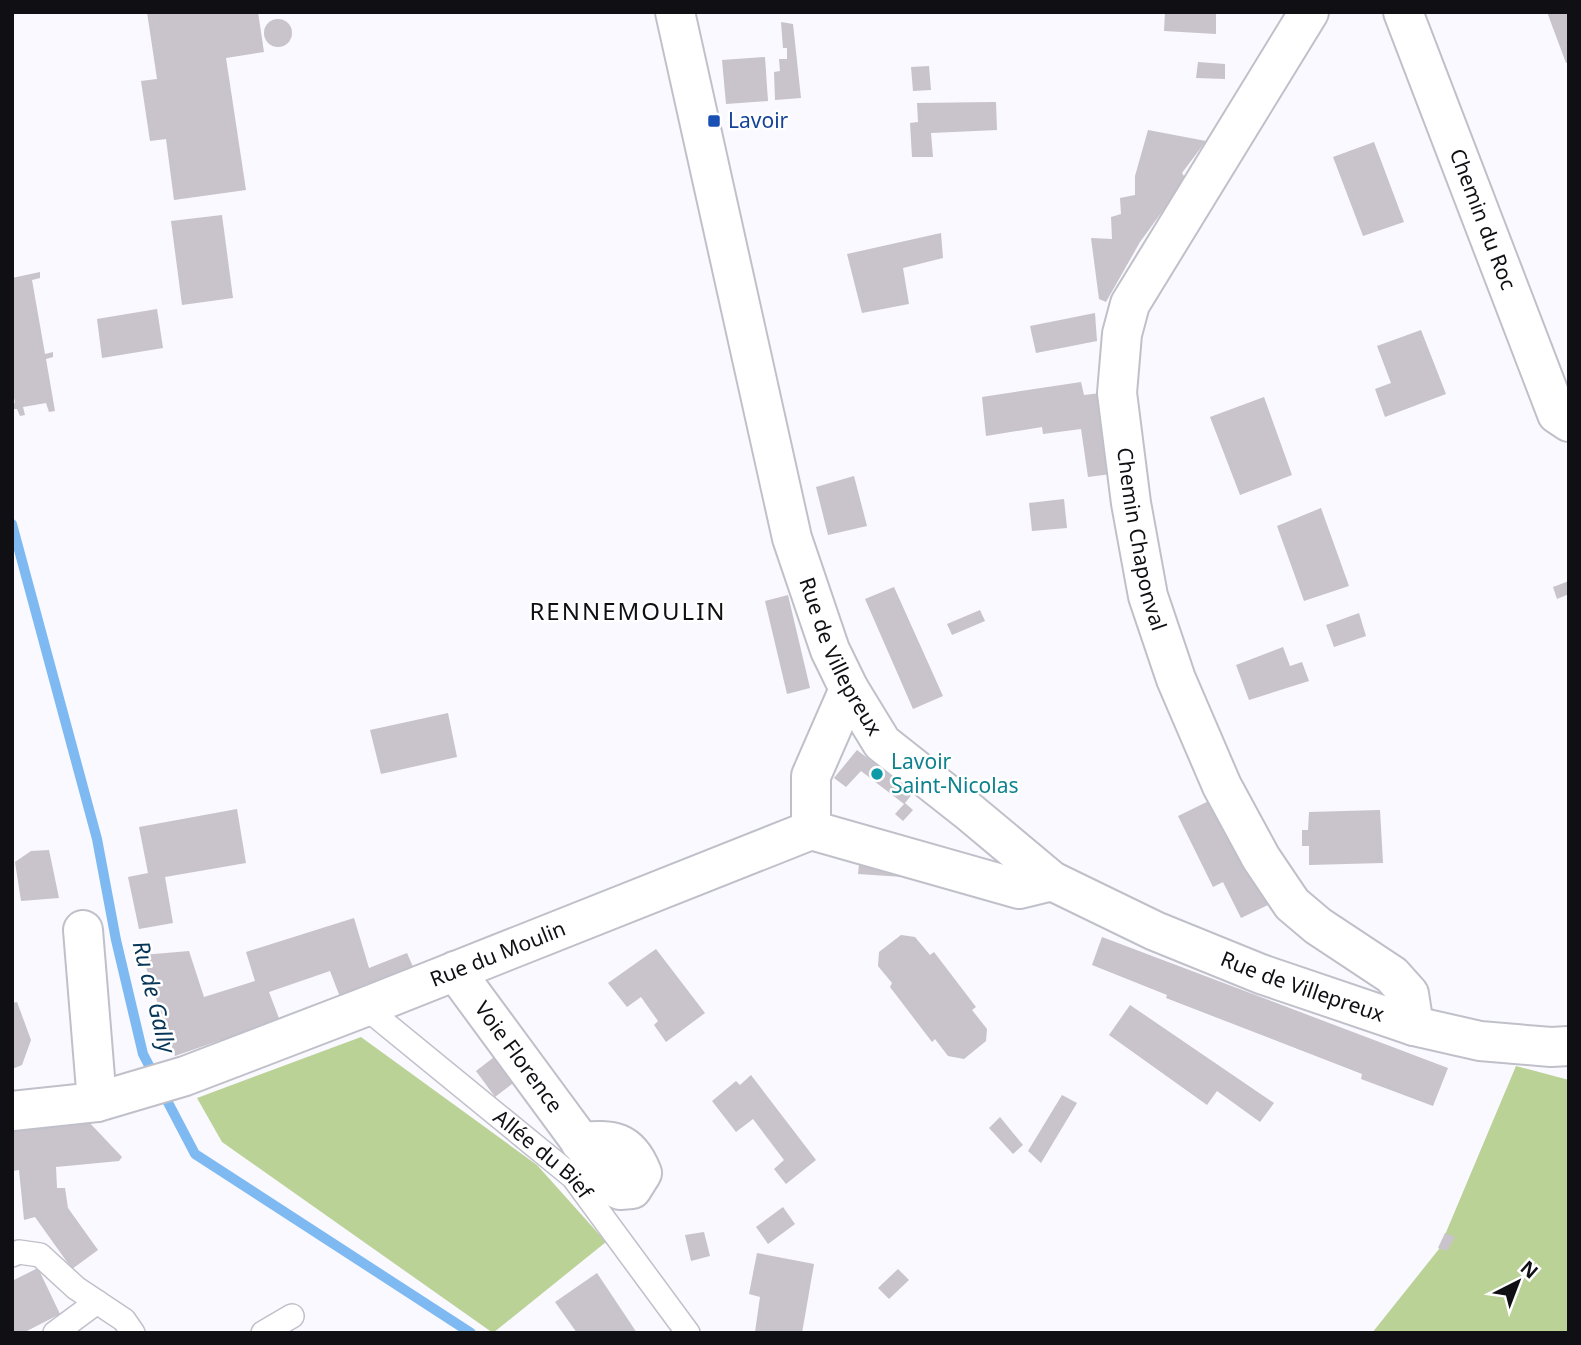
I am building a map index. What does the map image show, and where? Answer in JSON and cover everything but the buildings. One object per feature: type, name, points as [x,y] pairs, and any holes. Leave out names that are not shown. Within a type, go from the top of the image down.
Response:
[{"type":"street","name":"Rue de Villepreux","points":[[675,12],[792,538],[830,650],[849,689],[882,743],[1052,881],[1155,931],[1262,974],[1414,1026],[1480,1041],[1569,1046]]},
{"type":"street","name":"Chemin Chaponval","points":[[1309,12],[1130,304],[1122,334],[1117,393],[1130,503],[1148,596],[1176,679],[1222,786],[1261,858],[1292,904],[1318,926],[1392,975],[1409,994],[1414,1026]]},
{"type":"street","name":"Chemin du Roc","points":[[1403,12],[1557,414],[1569,422]]},
{"type":"street","points":[[849,689],[811,776],[811,830],[1019,889],[1052,881]]},
{"type":"street","name":"Rue du Moulin","points":[[12,1111],[97,1102],[185,1076],[811,830]]},
{"type":"street","points":[[83,930],[97,1102]]},
{"type":"street","name":"Voie Florence","points":[[455,971],[580,1142]]},
{"type":"lane","name":"Allée du Bief","points":[[365,1007],[573,1177],[688,1333]]},
{"type":"lane","points":[[12,1255],[19,1252],[40,1255],[76,1288],[124,1320],[132,1333]]},
{"type":"lane","points":[[55,1333],[97,1302]]},
{"type":"lane","points":[[263,1333],[292,1316]]},
{"type":"green space","points":[[361,1037],[537,1165],[606,1242],[493,1333],[222,1142],[197,1098]]},
{"type":"green space","points":[[1516,1066],[1569,1080],[1569,1333],[1372,1333],[1439,1249]]},
{"type":"waterway","name":"Ru de Gally","points":[[12,524],[97,839],[116,940],[143,1054],[155,1077]]},
{"type":"waterway","name":"Ru de Gally","points":[[162,1091],[195,1154],[471,1333]]},
{"type":"place","name":"Lavoir","points":[[714,121]]},
{"type":"place","name":"Lavoir Saint-Nicolas","points":[[877,774]]},
{"type":"district","name":"RENNEMOULIN","points":[[628,612]]}]
